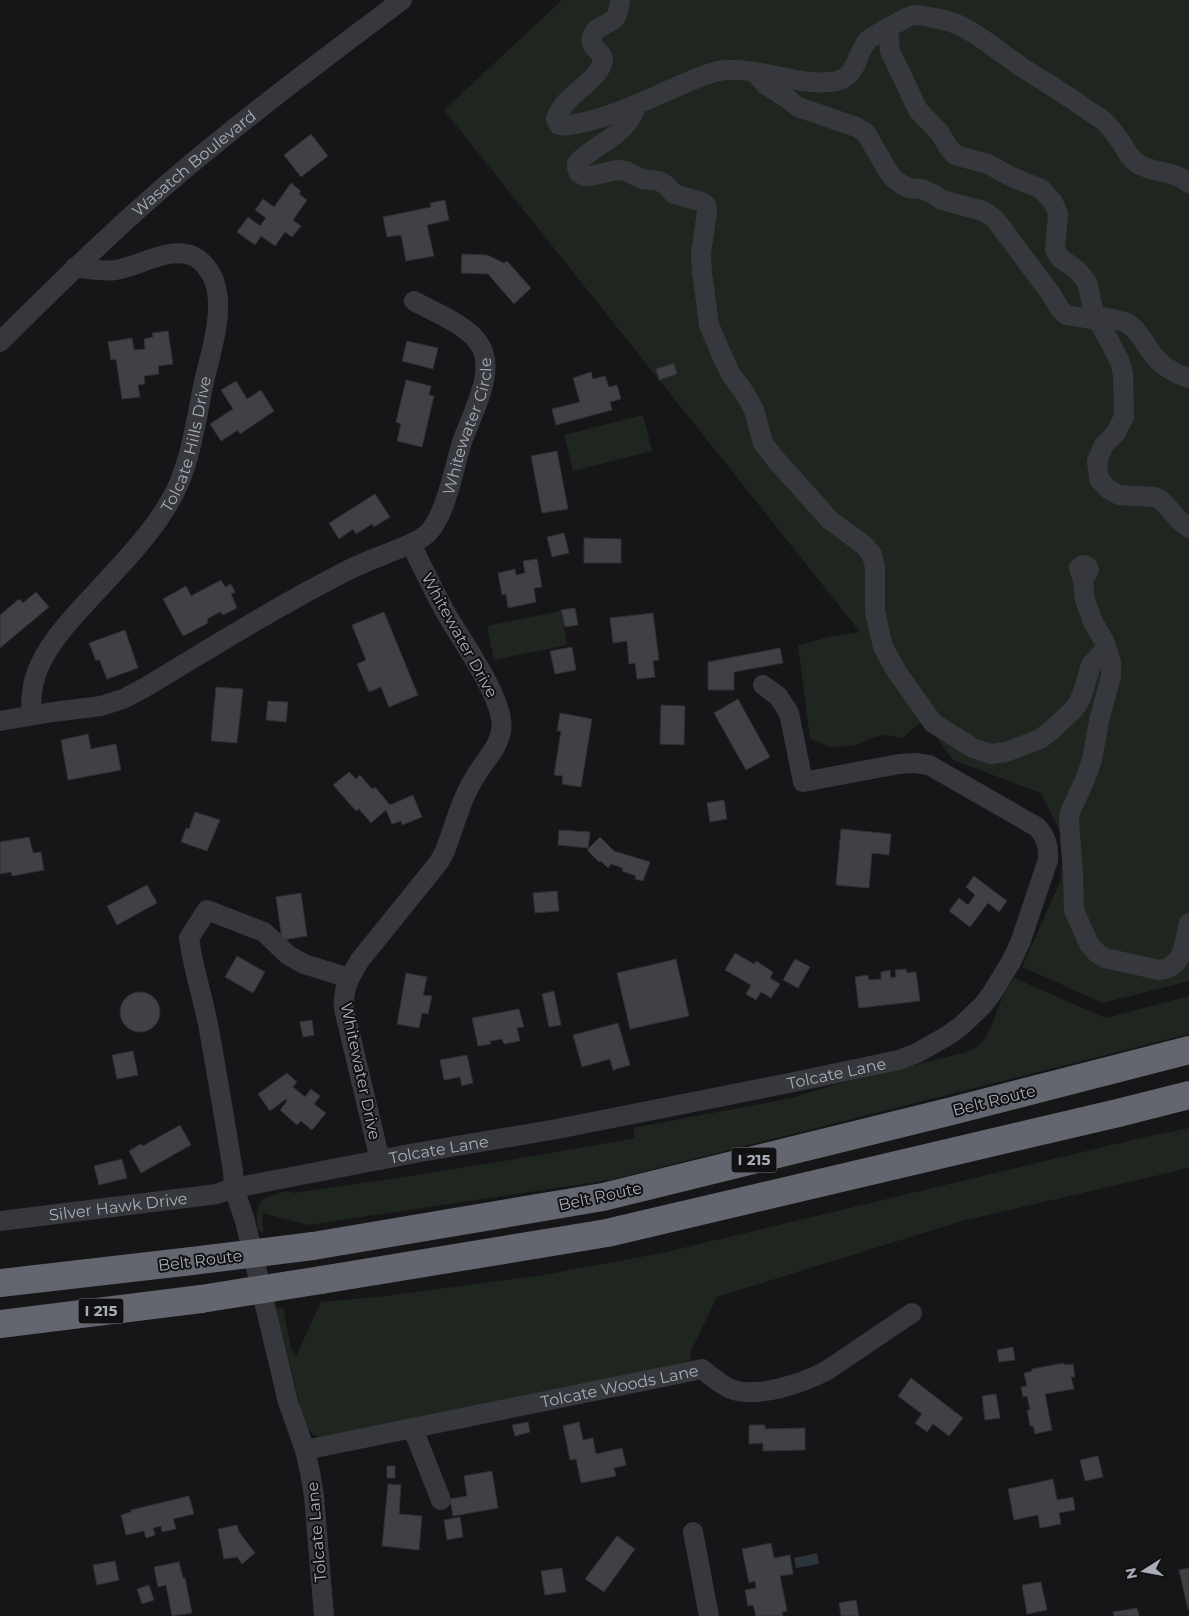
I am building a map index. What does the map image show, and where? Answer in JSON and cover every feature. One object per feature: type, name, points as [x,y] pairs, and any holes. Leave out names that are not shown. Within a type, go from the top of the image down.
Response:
[{"type":"highway","name":"Belt Route","points":[[0,1283],[313,1246],[602,1197],[932,1116],[1189,1050]]},
{"type":"highway","name":"I 215","points":[[0,1324],[201,1299],[606,1233],[1189,1095]]},
{"type":"highway","points":[[1118,1113],[1189,1101]]},
{"type":"street","name":"Wasatch Boulevard","points":[[0,342],[74,267],[204,153],[293,82],[402,0]]},
{"type":"street","points":[[620,0],[619,11],[615,18],[611,22],[599,27],[592,36],[592,42],[604,60],[602,66],[593,79],[567,102],[558,114],[557,123],[564,126],[574,125],[636,106],[708,73],[726,69],[742,70],[805,82],[831,82],[844,78],[855,69],[859,55],[868,39],[888,30],[915,7],[942,20],[959,25],[975,34],[1054,86],[1103,121],[1138,164],[1170,172],[1182,177],[1189,183]]},
{"type":"street","points":[[888,30],[890,50],[913,101],[918,110],[940,133],[948,147],[955,155],[988,164],[1046,192],[1058,214],[1055,250],[1060,258],[1077,270],[1087,282],[1094,314],[1099,317],[1122,320],[1132,326],[1155,358],[1178,375],[1189,378]]},
{"type":"street","points":[[757,73],[766,85],[798,107],[856,127],[866,133],[886,168],[893,178],[901,184],[909,188],[922,189],[942,200],[983,211],[995,218],[1060,309],[1066,315],[1091,319],[1102,327],[1120,362],[1123,374],[1124,416],[1122,423],[1104,446],[1097,461],[1099,479],[1108,489],[1119,495],[1155,497],[1162,501],[1189,528]]},
{"type":"street","points":[[636,106],[632,119],[619,132],[577,163],[579,173],[584,176],[590,176],[617,170],[626,171],[642,179],[659,181],[666,185],[674,194],[702,202],[706,205],[702,272],[709,325],[720,352],[730,373],[754,410],[763,442],[776,460],[830,520],[865,546],[872,555],[875,567],[875,611],[883,647],[934,723],[940,729],[973,748],[991,754],[1006,752],[1040,739],[1074,709],[1083,692],[1091,665],[1100,655],[1107,652]]},
{"type":"street","name":"Tolcate Hills Drive","points":[[31,715],[31,691],[34,680],[52,644],[131,553],[166,508],[176,491],[192,438],[214,338],[217,312],[218,293],[211,275],[202,262],[188,254],[166,255],[128,267],[106,271],[74,267]]},
{"type":"street","name":"Whitewater Circle","points":[[411,544],[427,533],[436,521],[443,506],[483,384],[485,368],[483,351],[480,344],[470,334],[414,300]]},
{"type":"street","points":[[0,721],[101,706],[123,699],[319,585],[360,565],[411,544]]},
{"type":"street","name":"Whitewater Drive","points":[[380,1160],[344,1009],[344,995],[349,978],[360,960],[439,862],[474,777],[492,752],[500,737],[502,726],[499,708],[491,690],[446,614],[411,544]]},
{"type":"street","points":[[1084,580],[1089,612],[1099,634],[1104,640],[1111,662],[1111,676],[1092,760],[1070,812],[1074,910],[1089,944],[1097,953],[1105,958],[1159,970],[1168,969],[1178,961],[1189,923]]},
{"type":"street","name":"Tolcate Lane","points":[[234,1188],[557,1129],[898,1060],[940,1041],[973,1015],[983,1005],[1001,978],[1020,943],[1048,860],[1048,846],[1042,833],[1028,822],[929,765],[921,763],[899,764],[803,782],[789,713],[778,696],[763,685]]},
{"type":"street","name":"Tolcate Lane","points":[[324,1616],[314,1496],[305,1450],[288,1402],[245,1220],[234,1188],[233,1171],[208,1024],[192,961],[189,938],[207,910],[264,932],[288,955],[304,964],[349,978]]},
{"type":"street","name":"Silver Hawk Drive","points":[[0,1221],[217,1194],[234,1188]]},
{"type":"street","name":"Tolcate Woods Lane","points":[[305,1450],[702,1369],[738,1392],[756,1392],[783,1387],[815,1377],[826,1371],[912,1313]]},
{"type":"street","points":[[413,1429],[441,1500]]},
{"type":"street","points":[[693,1532],[709,1616]]},
{"type":"shaded area","points":[[562,0],[1189,0],[1189,981],[1103,1003],[1022,967],[1060,882],[1064,840],[1041,793],[953,760],[924,720],[902,738],[886,735],[874,737],[854,746],[829,747],[810,738],[798,645],[860,632],[444,110]]},
{"type":"shaded area","points":[[643,415],[652,451],[573,471],[564,435]]},
{"type":"shaded area","points":[[561,611],[567,645],[494,660],[487,626]]},
{"type":"shaded area","points":[[1014,978],[1106,1018],[1189,996],[1189,1034],[610,1180],[308,1225],[263,1213],[264,1231],[259,1231],[257,1212],[261,1202],[270,1196],[283,1192],[293,1193],[422,1174],[635,1138],[633,1128],[792,1098],[837,1084],[967,1052],[984,1040],[1004,993]]},
{"type":"shaded area","points":[[1189,1128],[1189,1168],[962,1221],[717,1297],[690,1353],[691,1360],[617,1380],[319,1437],[310,1431],[303,1418],[276,1308],[283,1307],[291,1348],[296,1356],[321,1302],[385,1296],[537,1276],[662,1253]]},
{"type":"shaded area","points":[[817,1553],[819,1564],[796,1568],[794,1558]]},
{"type":"building","points":[[311,134],[328,156],[301,177],[284,155]]},
{"type":"building","points":[[291,183],[301,191],[299,194],[307,200],[293,220],[301,226],[292,237],[285,232],[275,246],[261,236],[255,245],[237,232],[248,217],[260,226],[266,218],[255,210],[263,199],[274,207]]},
{"type":"building","points":[[445,200],[449,220],[427,225],[434,256],[406,261],[401,235],[387,237],[383,217],[431,207],[430,203]]},
{"type":"building","points":[[462,254],[487,255],[504,263],[507,261],[531,288],[514,304],[488,274],[461,273]]},
{"type":"building","points":[[168,331],[173,364],[158,366],[159,374],[144,376],[145,384],[138,385],[140,397],[122,399],[116,359],[111,360],[108,342],[132,338],[134,350],[145,349],[144,339],[153,337],[152,333]]},
{"type":"building","points":[[407,341],[438,348],[433,369],[402,361]]},
{"type":"building","points":[[674,363],[677,374],[659,380],[656,369]]},
{"type":"building","points":[[591,372],[593,379],[605,376],[609,387],[617,385],[621,399],[610,402],[612,410],[556,425],[552,409],[580,402],[573,378]]},
{"type":"building","points":[[406,380],[431,386],[429,395],[434,396],[422,447],[397,441],[401,424],[396,422]]},
{"type":"building","points":[[236,381],[247,399],[261,390],[274,411],[240,434],[238,430],[221,441],[210,424],[233,409],[221,390]]},
{"type":"building","points":[[557,451],[568,509],[542,513],[531,456]]},
{"type":"building","points":[[375,494],[390,517],[374,527],[372,524],[356,534],[353,529],[339,539],[329,523]]},
{"type":"building","points":[[564,533],[569,553],[552,557],[547,537]]},
{"type":"building","points":[[584,538],[621,539],[621,563],[584,563]]},
{"type":"building","points":[[537,559],[542,587],[534,588],[536,602],[508,608],[506,594],[502,595],[498,573],[515,569],[516,575],[525,573],[523,561]]},
{"type":"building","points":[[221,580],[225,587],[231,584],[235,592],[231,594],[237,608],[223,615],[220,612],[207,619],[208,623],[183,636],[163,599],[186,586],[191,596]]},
{"type":"building","points":[[36,592],[49,607],[0,648],[0,615],[19,599],[23,603]]},
{"type":"building","points":[[575,608],[578,625],[565,627],[561,610]]},
{"type":"building","points":[[384,612],[418,695],[389,707],[381,687],[369,692],[357,664],[366,660],[352,625]]},
{"type":"building","points":[[653,613],[659,660],[653,661],[655,677],[637,679],[635,663],[629,664],[627,641],[613,643],[610,618]]},
{"type":"building","points":[[125,630],[138,668],[107,679],[99,659],[96,661],[89,643]]},
{"type":"building","points":[[572,647],[576,670],[555,674],[550,651]]},
{"type":"building","points":[[780,648],[783,663],[734,672],[734,690],[708,690],[708,662]]},
{"type":"building","points":[[216,687],[243,689],[237,743],[211,741]]},
{"type":"building","points":[[738,699],[770,757],[746,770],[714,713]]},
{"type":"building","points":[[268,701],[288,702],[286,722],[266,720]]},
{"type":"building","points":[[661,705],[685,706],[684,745],[660,744]]},
{"type":"building","points":[[560,713],[592,719],[581,787],[562,784],[563,776],[554,775],[561,731],[557,731]]},
{"type":"building","points":[[88,734],[91,749],[116,744],[121,770],[68,780],[61,740]]},
{"type":"building","points":[[349,772],[356,779],[360,775],[372,789],[375,787],[390,805],[413,795],[422,817],[402,825],[401,821],[392,824],[386,810],[371,823],[359,809],[356,811],[333,785]]},
{"type":"building","points":[[724,800],[727,819],[710,822],[707,803]]},
{"type":"building","points":[[195,812],[220,820],[207,851],[181,842],[186,828],[189,829]]},
{"type":"building","points":[[841,829],[891,834],[889,855],[872,853],[869,888],[836,885]]},
{"type":"building","points":[[559,830],[590,832],[588,848],[558,845]]},
{"type":"building","points":[[29,837],[33,853],[41,852],[44,870],[12,876],[11,872],[0,874],[0,842]]},
{"type":"building","points":[[600,837],[614,851],[650,862],[643,881],[635,879],[636,876],[622,871],[623,868],[611,864],[608,868],[587,850]]},
{"type":"building","points":[[974,876],[1007,901],[999,912],[988,903],[970,927],[949,911],[959,898],[968,905],[975,895],[966,887]]},
{"type":"building","points":[[147,885],[157,903],[117,925],[107,906]]},
{"type":"building","points":[[557,891],[559,911],[535,913],[533,893]]},
{"type":"building","points":[[301,893],[307,936],[282,940],[276,897]]},
{"type":"building","points":[[735,953],[754,964],[756,961],[773,972],[770,978],[780,984],[771,998],[761,992],[756,1000],[746,994],[751,985],[725,970]]},
{"type":"building","points":[[237,956],[265,972],[253,993],[225,977]]},
{"type":"building","points":[[676,959],[689,1016],[630,1029],[617,973]]},
{"type":"building","points":[[795,959],[810,967],[798,988],[783,980]]},
{"type":"building","points":[[906,969],[907,973],[916,972],[920,1001],[859,1008],[855,977],[868,975],[869,980],[881,979],[881,972],[890,970],[891,978],[896,977],[895,970]]},
{"type":"building","points":[[406,973],[427,977],[423,995],[432,996],[428,1014],[422,1013],[419,1028],[397,1024]]},
{"type":"building","points":[[554,991],[561,1025],[549,1027],[542,994]]},
{"type":"building","points":[[140,992],[154,998],[160,1012],[154,1026],[140,1032],[126,1026],[120,1012],[126,998]]},
{"type":"building","points":[[519,1009],[524,1027],[517,1028],[520,1041],[504,1044],[502,1039],[490,1041],[491,1044],[478,1046],[472,1018]]},
{"type":"building","points":[[312,1020],[314,1035],[303,1037],[300,1022]]},
{"type":"building","points":[[618,1023],[630,1065],[613,1070],[610,1059],[582,1067],[573,1035]]},
{"type":"building","points":[[133,1051],[138,1075],[117,1079],[112,1055]]},
{"type":"building","points":[[467,1055],[473,1083],[462,1086],[460,1077],[444,1080],[440,1060]]},
{"type":"building","points":[[287,1073],[297,1082],[293,1087],[305,1097],[311,1089],[320,1096],[314,1104],[326,1113],[312,1130],[301,1121],[297,1125],[280,1110],[287,1101],[286,1099],[270,1111],[258,1094]]},
{"type":"building","points":[[180,1125],[191,1145],[141,1173],[129,1151],[141,1144],[143,1146]]},
{"type":"building","points":[[122,1159],[127,1178],[99,1185],[94,1166]]},
{"type":"building","points":[[1013,1347],[1015,1360],[999,1362],[997,1350]]},
{"type":"building","points":[[1064,1363],[1064,1365],[1073,1364],[1075,1377],[1071,1377],[1074,1389],[1045,1394],[1052,1430],[1035,1434],[1033,1426],[1030,1426],[1027,1410],[1030,1410],[1027,1396],[1023,1397],[1021,1387],[1027,1386],[1024,1373],[1032,1371],[1032,1369]]},
{"type":"building","points":[[911,1378],[963,1418],[949,1436],[933,1424],[927,1432],[915,1423],[922,1414],[898,1396]]},
{"type":"building","points":[[996,1394],[1000,1418],[985,1420],[982,1396]]},
{"type":"building","points":[[528,1422],[530,1432],[515,1436],[512,1425]]},
{"type":"building","points":[[579,1422],[583,1440],[593,1438],[596,1454],[622,1448],[626,1465],[614,1468],[616,1476],[581,1483],[576,1459],[570,1460],[563,1426]]},
{"type":"building","points":[[749,1425],[765,1425],[765,1429],[805,1428],[805,1450],[763,1451],[763,1443],[749,1444]]},
{"type":"building","points":[[1098,1456],[1103,1477],[1085,1481],[1080,1460]]},
{"type":"building","points":[[387,1466],[395,1466],[395,1478],[387,1478]]},
{"type":"building","points":[[492,1471],[498,1508],[453,1516],[450,1499],[467,1496],[464,1476]]},
{"type":"building","points":[[1053,1479],[1057,1500],[1073,1497],[1075,1510],[1059,1513],[1061,1524],[1040,1528],[1038,1515],[1014,1520],[1008,1489]]},
{"type":"building","points":[[388,1484],[401,1485],[399,1514],[422,1516],[419,1550],[382,1546]]},
{"type":"building","points":[[189,1496],[194,1514],[173,1519],[176,1529],[162,1532],[161,1526],[153,1528],[155,1535],[146,1538],[144,1531],[126,1535],[121,1515],[131,1512],[131,1510]]},
{"type":"building","points":[[460,1517],[463,1537],[447,1540],[444,1520]]},
{"type":"building","points":[[237,1525],[239,1532],[255,1553],[242,1564],[237,1557],[224,1559],[218,1529]]},
{"type":"building","points":[[617,1536],[635,1549],[604,1592],[585,1579]]},
{"type":"building","points":[[771,1543],[774,1558],[790,1555],[793,1574],[780,1576],[787,1611],[782,1612],[783,1616],[756,1616],[753,1605],[748,1606],[745,1590],[756,1588],[755,1581],[749,1583],[742,1549]]},
{"type":"building","points":[[115,1561],[119,1580],[97,1585],[93,1565]]},
{"type":"building","points":[[179,1562],[183,1578],[185,1578],[192,1613],[172,1616],[166,1585],[158,1587],[154,1567]]},
{"type":"building","points":[[562,1568],[566,1592],[545,1595],[541,1571]]},
{"type":"building","points":[[1189,1568],[1189,1609],[1188,1609],[1179,1570]]},
{"type":"building","points":[[1041,1582],[1047,1610],[1027,1614],[1022,1585]]},
{"type":"building","points":[[149,1585],[154,1600],[142,1604],[137,1589]]},
{"type":"building","points":[[856,1600],[859,1616],[841,1616],[839,1603]]},
{"type":"building","points":[[1137,1608],[1139,1616],[1114,1616],[1113,1612]]}]
